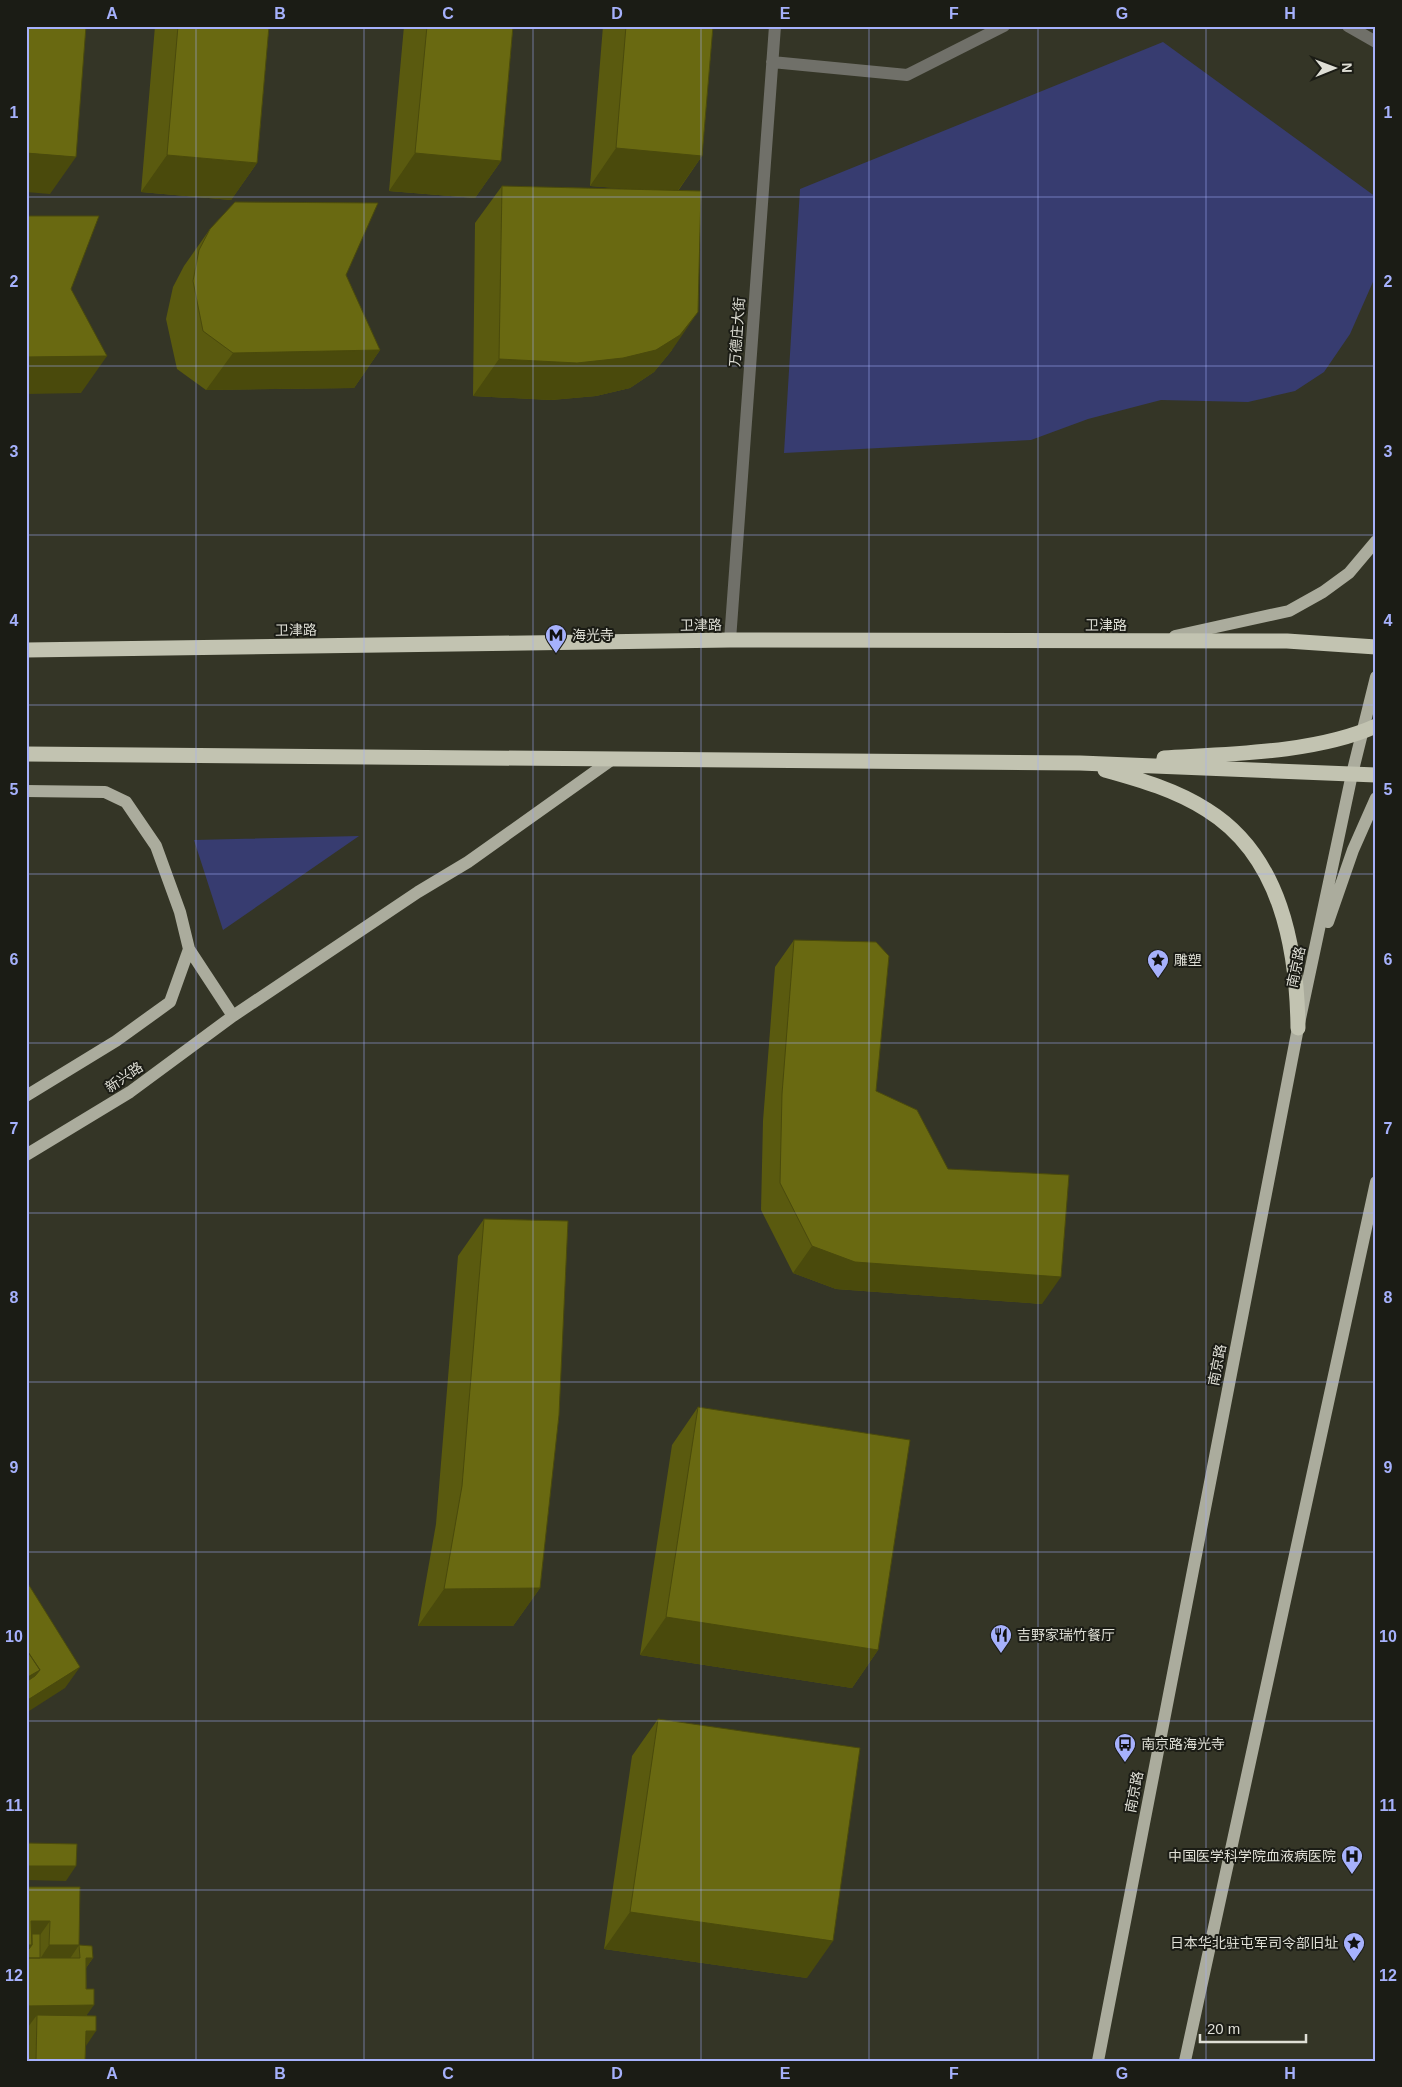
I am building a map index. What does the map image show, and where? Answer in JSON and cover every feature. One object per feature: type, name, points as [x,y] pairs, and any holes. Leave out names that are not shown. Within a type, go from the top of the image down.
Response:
[{"type":"highway","name":"卫津路","points":[[26,650],[730,640],[1287,641],[1376,647]]},
{"type":"highway","points":[[1080,763],[1216,755],[1317,743],[1369,729]]},
{"type":"highway","points":[[26,754],[1080,763],[1376,775]]},
{"type":"highway","points":[[1080,763],[1150,783],[1184,797],[1208,810],[1250,847],[1279,902],[1288,931],[1298,992],[1298,1028]]},
{"type":"main road","points":[[1146,641],[1208,630],[1289,611],[1323,592],[1349,573],[1376,541]]},
{"type":"main road","name":"南京路","points":[[1098,2061],[1298,1028],[1352,774],[1369,729],[1376,677]]},
{"type":"main road","points":[[26,791],[105,792],[126,802],[156,846],[180,912],[189,948],[233,1016],[418,892],[468,862],[614,758]]},
{"type":"main road","points":[[1298,1028],[1332,909],[1353,850],[1376,798]]},
{"type":"main road","points":[[26,1096],[116,1041],[170,1002],[189,948]]},
{"type":"main road","name":"新兴路","points":[[26,1155],[130,1092],[233,1016]]},
{"type":"main road","points":[[1185,2061],[1374,1199],[1376,1182]]},
{"type":"street","name":"万德庄大街","points":[[730,640],[775,26]]},
{"type":"street","points":[[772,62],[907,75],[1004,26]]},
{"type":"street","points":[[1348,26],[1376,42]]},
{"type":"shaded area","points":[[1163,42],[1376,197],[1376,275],[1350,334],[1324,372],[1295,391],[1248,402],[1161,400],[1088,419],[1031,440],[784,453],[800,189]]},
{"type":"shaded area","points":[[359,836],[223,930],[194,840]]},
{"type":"building","points":[[26,26],[86,26],[76,157],[26,153]]},
{"type":"building","points":[[178,26],[269,26],[257,163],[167,155]]},
{"type":"building","points":[[427,26],[513,26],[501,161],[415,153]]},
{"type":"building","points":[[626,26],[713,26],[702,156],[616,148]]},
{"type":"building","points":[[502,186],[701,191],[698,312],[680,335],[656,350],[623,358],[577,363],[499,359]]},
{"type":"building","points":[[235,202],[378,203],[346,275],[380,350],[233,353],[203,331],[193,281],[199,250],[210,229]]},
{"type":"building","points":[[26,216],[99,216],[71,289],[107,356],[26,357]]},
{"type":"building","points":[[794,940],[876,942],[889,956],[876,1091],[917,1110],[948,1169],[1069,1175],[1061,1277],[855,1262],[812,1246],[780,1183],[782,1094]]},
{"type":"building","points":[[484,1219],[568,1221],[559,1415],[540,1588],[444,1589],[462,1486]]},
{"type":"building","points":[[698,1407],[910,1440],[878,1650],[666,1617]]},
{"type":"building","points":[[27,1582],[80,1667],[26,1701],[26,1682],[40,1670],[26,1649]]},
{"type":"building","points":[[26,1649],[40,1670],[26,1678]]},
{"type":"building","points":[[658,1719],[860,1748],[833,1941],[630,1912]]},
{"type":"building","points":[[26,1843],[77,1844],[76,1866],[26,1866]]},
{"type":"building","points":[[26,1887],[80,1887],[79,1945],[49,1945],[50,1921],[31,1921],[32,1945],[26,1945]]},
{"type":"building","points":[[32,1934],[40,1934],[40,1958],[26,1958],[26,1953],[32,1945]]},
{"type":"building","points":[[79,1945],[92,1946],[93,1958],[86,1958],[86,1989],[94,1989],[94,2005],[26,2006],[26,1958],[80,1958]]},
{"type":"building","points":[[37,2015],[96,2016],[96,2031],[86,2031],[85,2061],[36,2061]]},
{"type":"place","name":"海光寺","points":[[556,654]]},
{"type":"place","name":"雕塑","points":[[1158,979]]},
{"type":"place","name":"吉野家瑞竹餐厅","points":[[1001,1654]]},
{"type":"place","name":"南京路海光寺","points":[[1125,1763]]},
{"type":"place","name":"中国医学科学院血液病医院","points":[[1352,1875]]},
{"type":"place","name":"日本华北驻屯军司令部旧址","points":[[1354,1962]]}]
